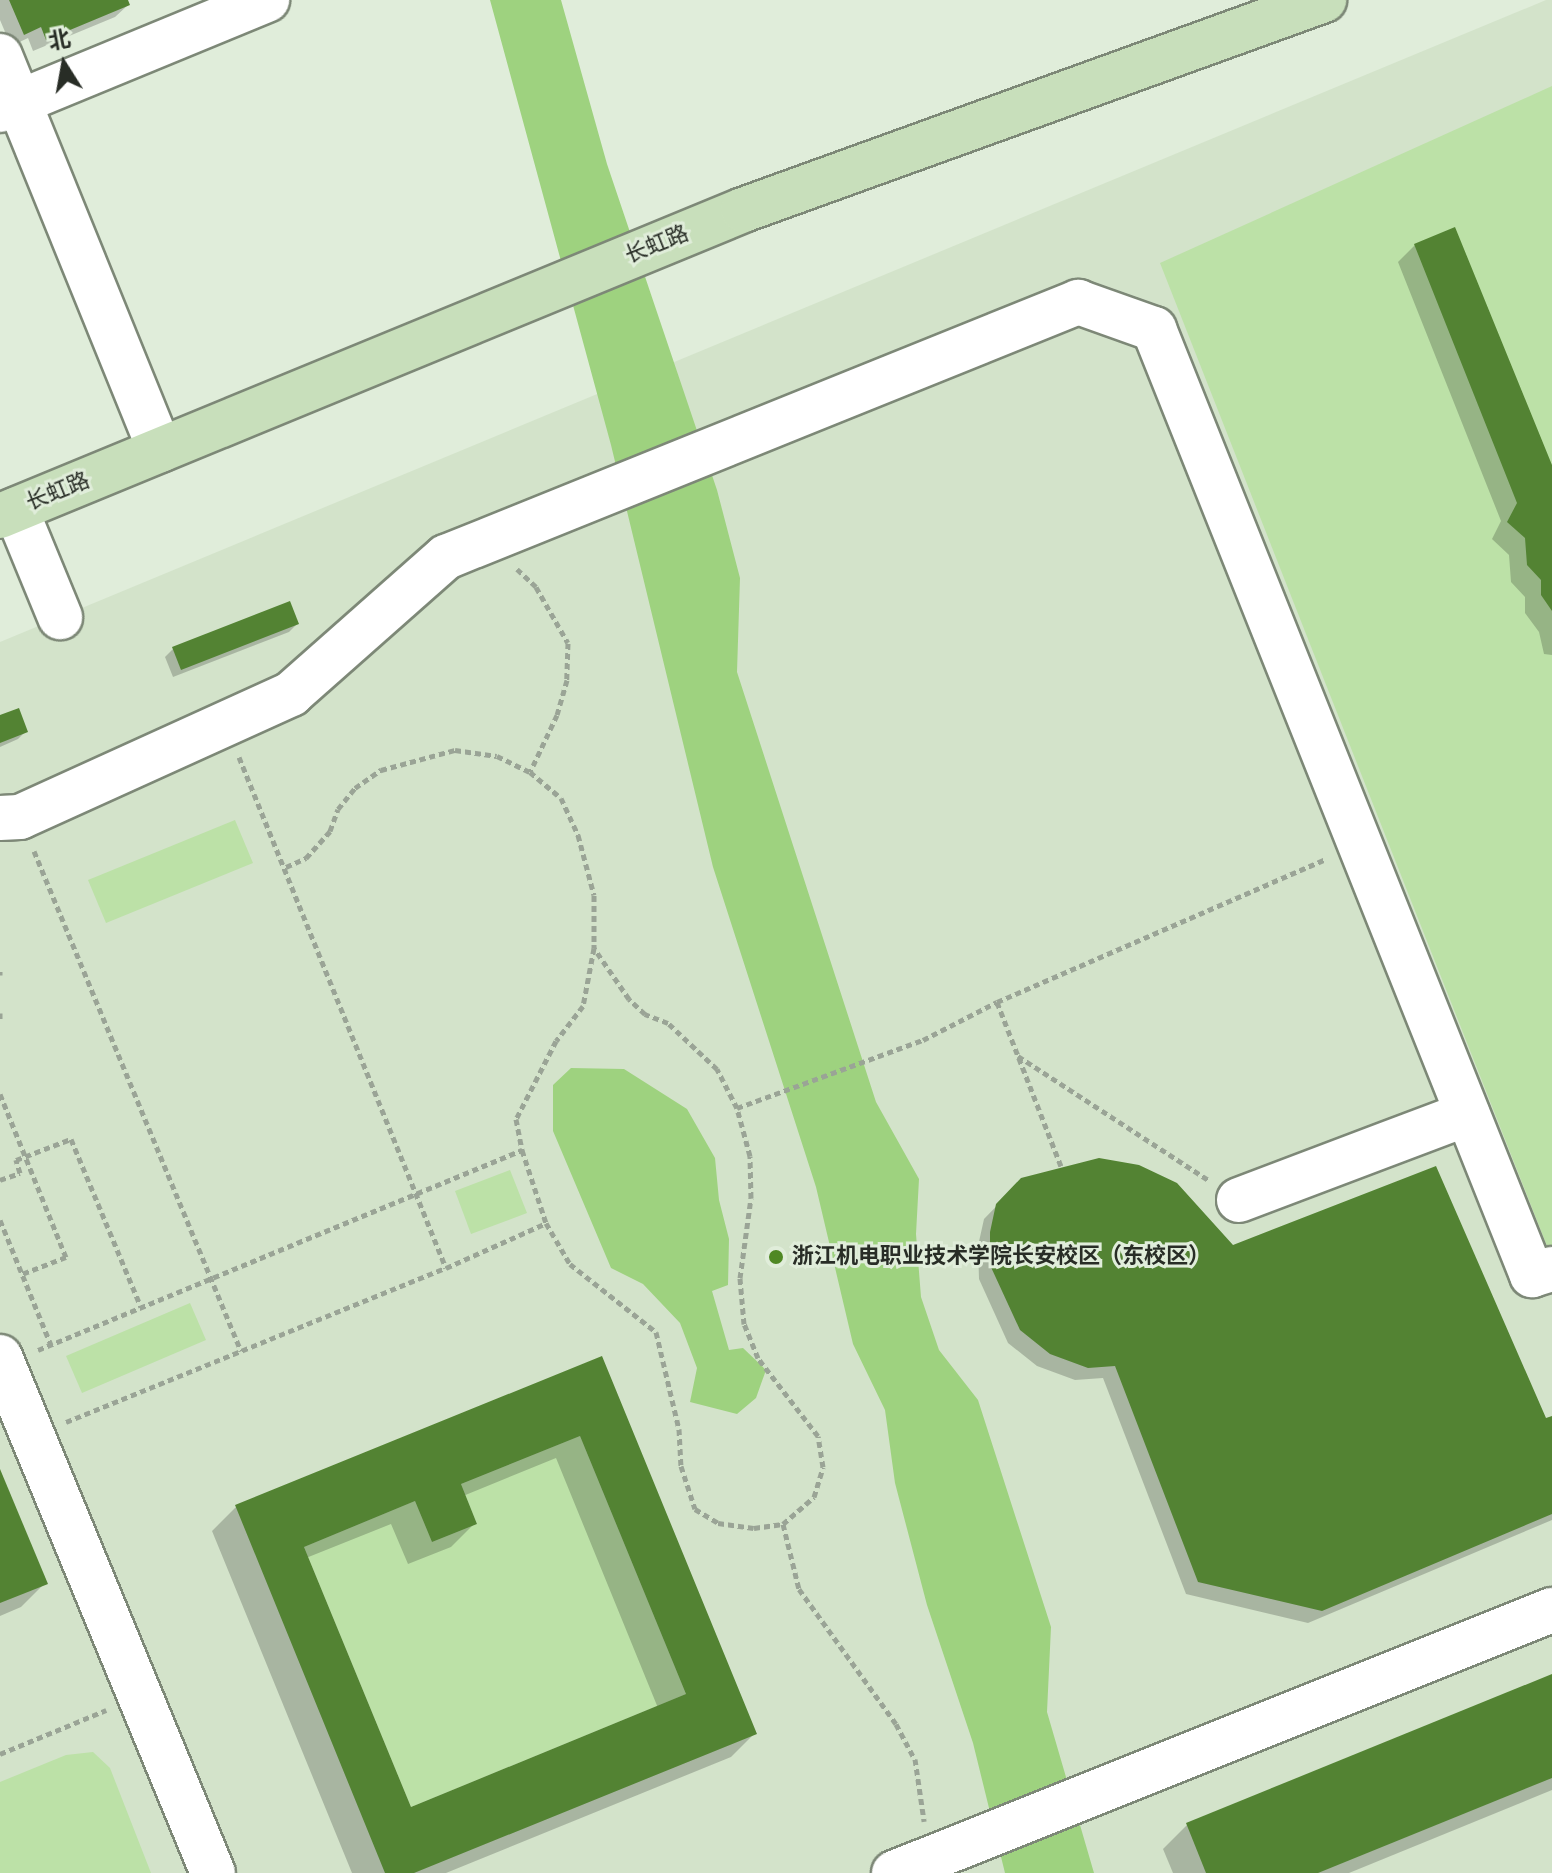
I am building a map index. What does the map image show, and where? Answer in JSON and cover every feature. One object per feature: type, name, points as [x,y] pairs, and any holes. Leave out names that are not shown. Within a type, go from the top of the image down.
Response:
[{"type":"main road","name":"长虹路","points":[[8,513],[743,210],[1324,0]]},
{"type":"street","points":[[9,106],[267,0]]},
{"type":"street","points":[[0,56],[9,106],[160,450]]},
{"type":"street","points":[[10,818],[291,694],[446,557],[1078,302],[1154,329],[1532,1275],[1552,1269]]},
{"type":"street","points":[[8,513],[60,617]]},
{"type":"street","points":[[1239,1200],[1467,1114]]},
{"type":"street","points":[[2,1360],[213,1873]]},
{"type":"street","points":[[921,1862],[1552,1610]]},
{"type":"path","points":[[487,541],[536,587],[568,643],[567,680],[557,715],[530,772]]},
{"type":"path","points":[[225,723],[286,867],[446,1268]]},
{"type":"path","points":[[286,867],[306,858],[330,831],[338,809],[355,788],[381,770],[455,750],[497,756],[530,772],[561,798],[578,835],[594,895],[594,948],[583,1006],[556,1041],[516,1119],[522,1150],[546,1223],[570,1264],[656,1332],[679,1429],[681,1466],[695,1509],[718,1523],[754,1528],[783,1524],[814,1497],[823,1467],[818,1436],[758,1358],[744,1324],[740,1278],[751,1198],[750,1156],[738,1108],[717,1069],[668,1023],[645,1014],[629,999],[594,948]]},
{"type":"path","points":[[10,818],[241,1351]]},
{"type":"path","points":[[738,1108],[923,1040],[997,1002],[1360,845]]},
{"type":"path","points":[[997,1002],[1061,1166]]},
{"type":"path","points":[[0,1013],[0,1021]]},
{"type":"path","points":[[1018,1056],[1239,1200]]},
{"type":"path","points":[[0,1094],[66,1257],[22,1274]]},
{"type":"path","points":[[0,1180],[20,1173],[16,1160],[71,1139],[141,1307]]},
{"type":"path","points":[[2,1360],[51,1345],[522,1150]]},
{"type":"path","points":[[0,1220],[51,1345]]},
{"type":"path","points":[[32,1436],[446,1268],[546,1223]]},
{"type":"path","points":[[783,1524],[799,1589],[889,1712],[915,1759],[921,1862]]},
{"type":"path","points":[[0,1754],[140,1696]]},
{"type":"shaded area","points":[[490,0],[561,0],[607,164],[717,490],[740,578],[737,672],[876,1102],[919,1179],[916,1234],[921,1297],[939,1350],[978,1400],[1051,1627],[1047,1712],[1094,1873],[1005,1873],[973,1743],[927,1605],[895,1483],[885,1410],[853,1344],[816,1187],[713,867],[611,445]]},
{"type":"shaded area","name":"浙江机电职业技术学院长安校区（东校区）","points":[[1552,0],[1552,1873],[0,1873],[0,642]]},
{"type":"shaded area","points":[[1552,86],[1552,1250],[1549,1251],[1160,263]]},
{"type":"shaded area","points":[[235,820],[253,863],[106,923],[88,880]]},
{"type":"shaded area","points":[[571,1068],[624,1069],[687,1109],[715,1158],[719,1200],[729,1239],[728,1285],[712,1291],[729,1350],[743,1348],[766,1370],[756,1398],[737,1414],[690,1402],[697,1368],[680,1323],[643,1284],[611,1268],[553,1131],[553,1085]]},
{"type":"shaded area","points":[[510,1170],[527,1213],[471,1234],[455,1191]]},
{"type":"shaded area","points":[[190,1303],[206,1340],[82,1393],[66,1356]]},
{"type":"shaded area","points":[[580,1436],[686,1694],[411,1807],[304,1547],[415,1501],[432,1542],[477,1524],[461,1484]]},
{"type":"shaded area","points":[[93,1752],[110,1768],[151,1873],[0,1873],[0,1782],[66,1755]]},
{"type":"building","points":[[9,0],[128,0],[130,5],[46,40],[41,27],[24,35]]},
{"type":"building","points":[[1455,227],[1552,465],[1552,611],[1541,595],[1541,580],[1527,565],[1525,538],[1507,522],[1517,503],[1414,244]]},
{"type":"building","points":[[290,601],[299,624],[181,670],[172,647]]},
{"type":"building","points":[[19,708],[28,732],[0,743],[0,715]]},
{"type":"building","points":[[1099,1158],[1139,1165],[1177,1183],[1233,1245],[1436,1166],[1546,1418],[1552,1416],[1552,1514],[1322,1611],[1198,1582],[1115,1366],[1088,1368],[1050,1354],[1020,1330],[990,1265],[990,1232],[996,1204],[1021,1178]]},
{"type":"building","points":[[602,1356],[757,1734],[414,1873],[385,1873],[235,1505]],"holes":[[[580,1436],[686,1694],[411,1807],[304,1547],[415,1501],[432,1542],[477,1524],[461,1484]]]},
{"type":"building","points":[[0,1469],[48,1584],[0,1603]]},
{"type":"building","points":[[1552,1674],[1552,1778],[1318,1873],[1206,1873],[1186,1823]]},
{"type":"place","name":"浙江机电职业技术学院长安校区（东校区）","points":[[776,1257]]}]
